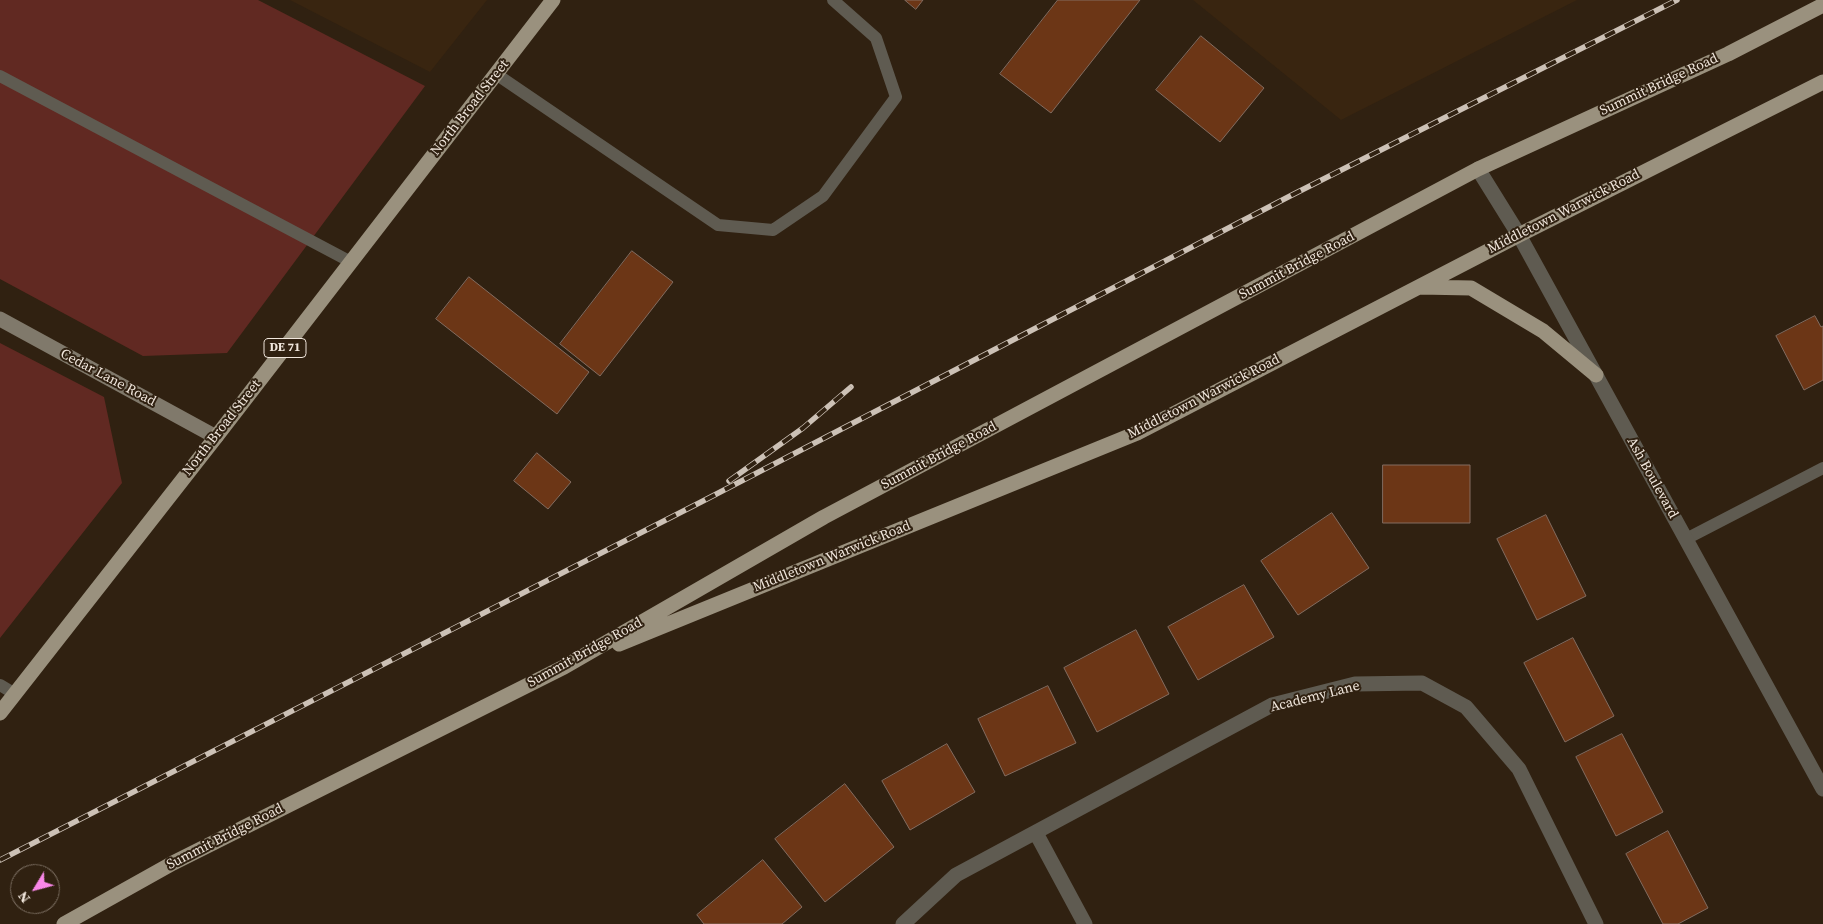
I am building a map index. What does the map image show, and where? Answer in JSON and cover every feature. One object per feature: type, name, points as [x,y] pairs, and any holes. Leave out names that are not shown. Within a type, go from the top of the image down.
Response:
[{"type":"main road","name":"North Broad Street","points":[[0,713],[216,437],[553,0]]},
{"type":"main road","name":"Summit Bridge Road","points":[[64,924],[173,863],[564,667],[824,517],[1478,169],[1728,54],[1823,5]]},
{"type":"main road","name":"Middletown Warwick Road","points":[[564,667],[1137,433],[1518,235],[1823,82]]},
{"type":"main road","points":[[1418,287],[1471,288],[1543,331],[1596,375]]},
{"type":"street","name":"Ash Boulevard","points":[[1478,169],[1518,235],[1596,375],[1823,789]]},
{"type":"street","name":"Cedar Lane Road","points":[[0,320],[216,437]]},
{"type":"street","name":"Academy Lane","points":[[903,924],[956,875],[1272,705],[1355,684],[1422,683],[1466,707],[1519,769],[1596,924]]},
{"type":"street","points":[[1036,833],[1085,924]]},
{"type":"lane","points":[[496,74],[718,225],[773,230],[822,196],[896,97],[876,38],[833,0]]},
{"type":"lane","points":[[0,76],[351,262]]},
{"type":"lane","points":[[1686,539],[1823,468]]},
{"type":"lane","points":[[0,685],[15,694]]},
{"type":"shaded area","points":[[0,0],[258,0],[425,86],[227,353],[143,356],[0,279]]},
{"type":"shaded area","points":[[290,0],[487,0],[430,72]]},
{"type":"shaded area","points":[[1193,0],[1577,0],[1341,120]]},
{"type":"shaded area","points":[[0,343],[104,397],[122,483],[0,638]]},
{"type":"building","points":[[905,0],[923,0],[916,9]]},
{"type":"building","points":[[1058,0],[1140,0],[1051,113],[1000,74]]},
{"type":"building","points":[[1201,36],[1264,88],[1220,142],[1156,90]]},
{"type":"building","points":[[632,251],[673,282],[600,376],[560,344]]},
{"type":"building","points":[[469,277],[589,372],[557,414],[436,319]]},
{"type":"building","points":[[1815,316],[1821,327],[1823,326],[1823,380],[1804,390],[1776,336]]},
{"type":"building","points":[[537,453],[571,482],[548,509],[514,481]]},
{"type":"building","points":[[1383,465],[1470,465],[1470,523],[1383,523]]},
{"type":"building","points":[[1332,513],[1369,568],[1298,615],[1261,561]]},
{"type":"building","points":[[1546,515],[1586,596],[1537,620],[1497,539]]},
{"type":"building","points":[[1244,585],[1274,637],[1198,680],[1168,627]]},
{"type":"building","points":[[1136,630],[1169,694],[1097,732],[1064,668]]},
{"type":"building","points":[[1573,638],[1614,716],[1565,742],[1524,663]]},
{"type":"building","points":[[1048,686],[1076,743],[1005,776],[978,719]]},
{"type":"building","points":[[1622,734],[1663,812],[1616,836],[1576,757]]},
{"type":"building","points":[[947,744],[975,792],[910,830],[882,781]]},
{"type":"building","points":[[845,784],[894,847],[825,902],[775,839]]},
{"type":"building","points":[[1668,831],[1708,908],[1678,924],[1663,924],[1626,854]]},
{"type":"building","points":[[763,860],[802,907],[782,924],[704,924],[697,915]]},
{"type":"railway","points":[[0,860],[701,502],[1292,195],[1677,0]]},
{"type":"railway","points":[[729,481],[803,428],[851,387]]}]
